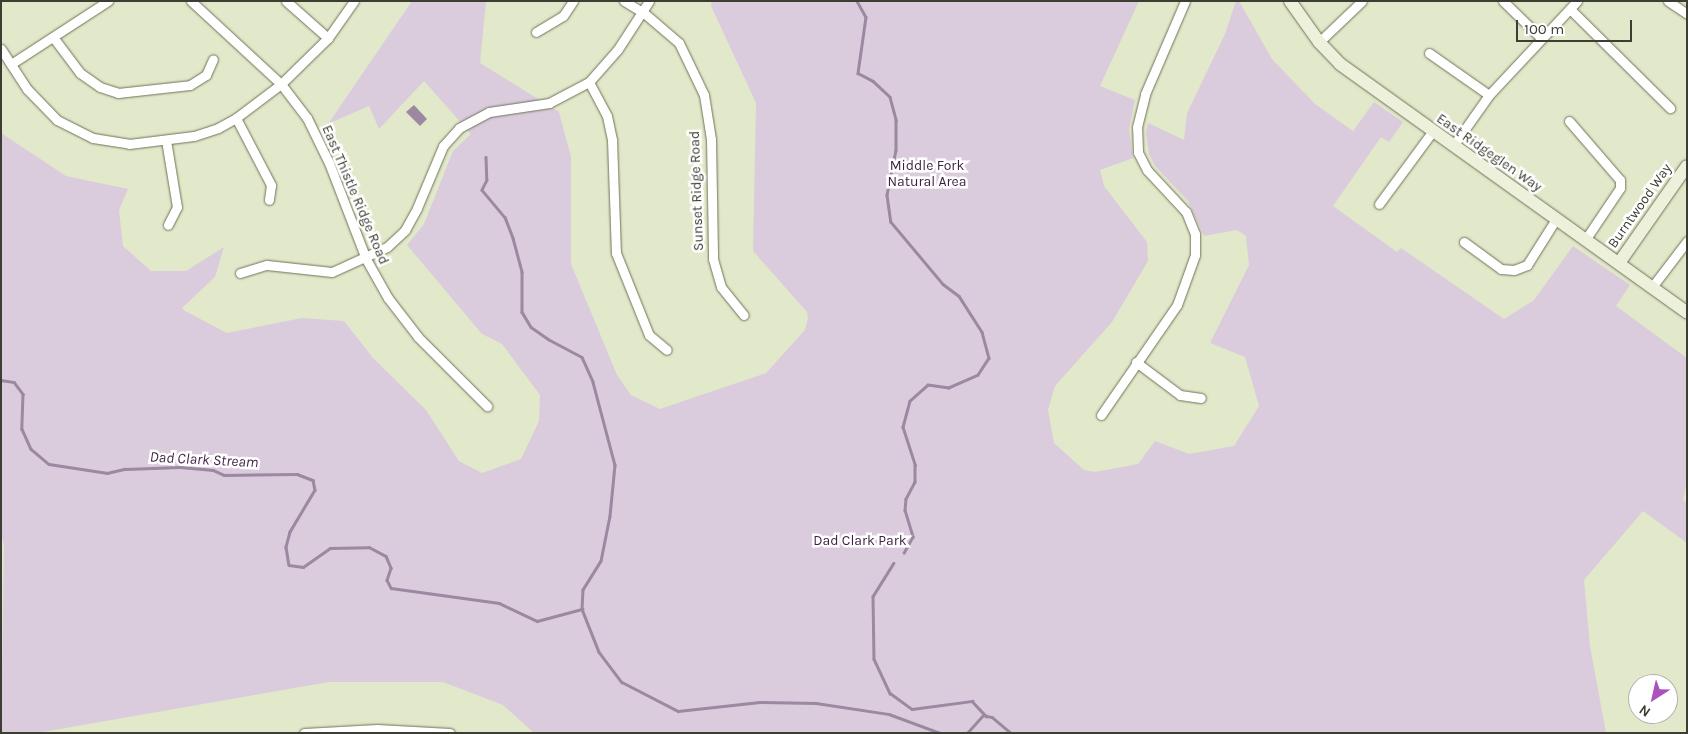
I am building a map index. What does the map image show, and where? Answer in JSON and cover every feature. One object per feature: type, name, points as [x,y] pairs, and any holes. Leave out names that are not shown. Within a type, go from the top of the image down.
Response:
[{"type":"street","points":[[11,64],[108,1]]},
{"type":"street","name":"East Thistle Ridge Road","points":[[191,1],[281,84],[307,118],[325,154],[366,259],[388,298],[418,338],[487,406]]},
{"type":"street","points":[[286,1],[328,38]]},
{"type":"street","points":[[1,49],[27,89],[57,120],[93,138],[129,144],[166,140],[194,136],[236,118],[281,84],[328,38],[354,1]]},
{"type":"street","points":[[536,32],[563,16],[573,1]]},
{"type":"street","name":"Sunset Ridge Road","points":[[624,1],[644,13],[679,43],[704,95],[711,139],[713,259],[721,287],[744,314]]},
{"type":"street","points":[[240,273],[267,265],[332,272],[366,259],[387,247],[405,230],[417,208],[443,146],[459,128],[489,112],[549,103],[589,82],[644,13],[649,1]]},
{"type":"street","points":[[1101,415],[1177,305],[1195,255],[1195,234],[1186,212],[1148,170],[1138,152],[1137,127],[1145,94],[1185,1]]},
{"type":"street","name":"East Ridgeglen Way","points":[[1290,1],[1319,42],[1340,64],[1432,132],[1687,312]]},
{"type":"street","points":[[1319,42],[1362,1]]},
{"type":"street","points":[[1503,1],[1541,38]]},
{"type":"street","points":[[1453,146],[1489,95],[1577,1]]},
{"type":"street","points":[[1674,3],[1687,14]]},
{"type":"street","points":[[1570,8],[1670,108]]},
{"type":"street","points":[[53,37],[80,73],[100,87],[118,93],[190,85],[206,76],[213,59]]},
{"type":"street","points":[[1429,53],[1489,95]]},
{"type":"street","points":[[589,82],[607,116],[612,140],[616,253],[649,335],[667,350]]},
{"type":"street","points":[[236,118],[271,185],[268,200]]},
{"type":"street","points":[[1569,121],[1620,180],[1620,188],[1585,240]]},
{"type":"street","points":[[1379,204],[1432,132]]},
{"type":"street","points":[[166,140],[177,207],[168,224]]},
{"type":"street","name":"Burntwood Way","points":[[1619,263],[1687,166]]},
{"type":"street","points":[[1464,242],[1501,269],[1514,270],[1526,265],[1556,219]]},
{"type":"street","points":[[1652,287],[1687,241]]},
{"type":"street","points":[[1136,362],[1180,395],[1201,398]]},
{"type":"street","points":[[304,733],[377,731],[450,733]]},
{"type":"green space","name":"Dad Clark Park","points":[[412,1],[486,1],[480,63],[559,112],[571,157],[571,264],[617,375],[631,395],[660,409],[766,373],[805,330],[808,318],[807,312],[753,251],[756,103],[711,6],[712,1],[1139,1],[1100,86],[1135,100],[1129,129],[1133,158],[1100,170],[1104,186],[1147,242],[1148,261],[1112,322],[1055,386],[1048,410],[1054,443],[1084,470],[1095,472],[1138,464],[1155,441],[1189,454],[1234,446],[1259,406],[1245,357],[1210,343],[1249,265],[1246,236],[1237,230],[1204,236],[1188,201],[1155,166],[1149,154],[1146,132],[1148,123],[1184,140],[1187,113],[1225,34],[1236,1],[1239,1],[1272,59],[1315,104],[1353,131],[1374,102],[1403,122],[1389,142],[1381,137],[1333,206],[1397,252],[1401,248],[1504,319],[1534,300],[1573,246],[1630,285],[1616,306],[1687,358],[1687,480],[1683,500],[1687,503],[1687,543],[1643,511],[1584,580],[1590,646],[1606,733],[534,733],[503,705],[443,682],[329,682],[37,733],[1,733],[4,544],[1,535],[1,133],[66,176],[128,189],[119,210],[123,246],[151,271],[186,271],[224,247],[215,277],[182,308],[185,311],[227,333],[302,318],[344,321],[373,358],[426,410],[459,461],[482,473],[521,459],[539,421],[540,395],[502,344],[482,334],[407,245],[424,224],[453,151],[471,134],[424,81],[379,129],[369,106],[328,124]]},
{"type":"shaded area","points":[[414,105],[427,119],[420,126],[406,112]]},
{"type":"waterway","points":[[857,1],[866,17],[858,73],[873,81],[890,97],[896,120],[896,150],[887,195],[891,222],[943,284],[959,296],[982,332],[989,358],[978,375],[949,388],[928,385],[910,401],[903,427],[915,465],[915,482],[906,499],[905,510],[913,537],[904,553]]},
{"type":"waterway","points":[[486,157],[487,180],[482,190],[505,217],[513,238],[522,272],[522,312],[531,327],[548,339],[582,357],[593,382],[615,465],[610,516],[601,561],[583,590],[582,609]]},
{"type":"waterway","name":"Dad Clark Stream","points":[[1,380],[14,382],[23,394],[22,429],[31,449],[49,464],[107,473],[125,469],[180,467],[213,470],[224,475],[297,474],[313,480],[315,490],[290,532],[286,547],[289,565],[303,567],[330,548],[369,547],[386,556],[391,568],[387,580],[391,588],[499,603],[537,621],[582,609],[599,652],[622,682],[678,711],[760,702],[816,703],[889,714],[940,733]]},
{"type":"waterway","points":[[894,563],[873,596],[874,659],[890,693],[912,709],[972,701],[986,716]]},
{"type":"waterway","name":"Dad Clark Stream","points":[[967,733],[983,715],[992,717],[1011,733]]},
{"type":"park label","name":"Middle Fork Natural Area","points":[[927,174]]}]
